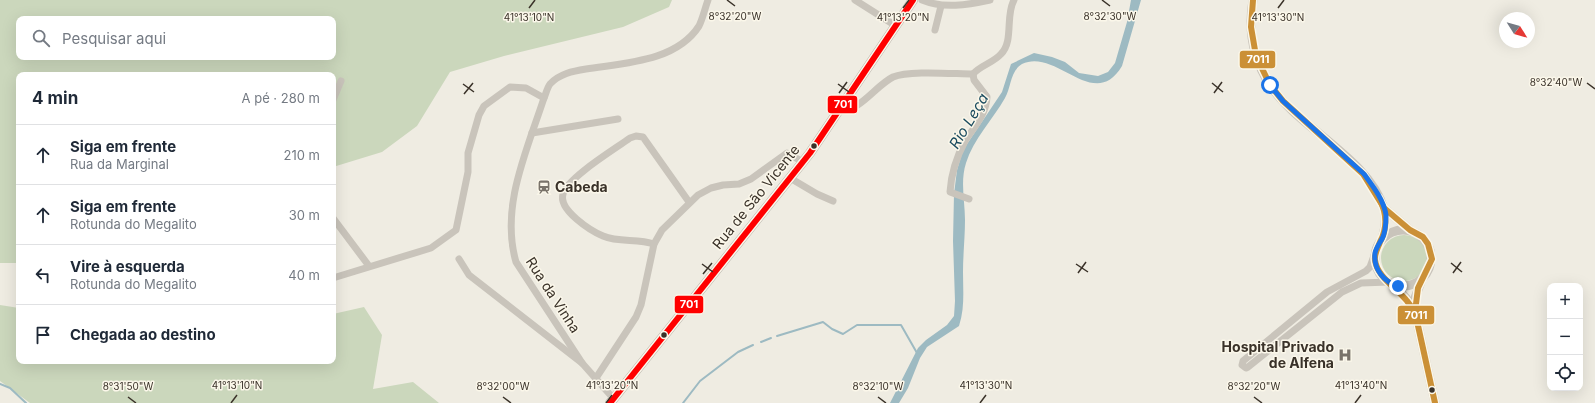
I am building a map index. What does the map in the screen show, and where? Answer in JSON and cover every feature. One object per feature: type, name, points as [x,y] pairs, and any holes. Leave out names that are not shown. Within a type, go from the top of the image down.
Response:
[{"type":"main road","name":"Rua de São Vicente","points":[[611,400],[803,162],[913,0]]},
{"type":"street","name":"Rua da Vinha","points":[[582,363],[516,262],[512,247],[511,223],[514,192],[544,98],[550,84],[561,75],[581,70],[645,60],[677,46],[691,36],[699,25],[708,0]]},
{"type":"street","points":[[854,0],[896,26]]},
{"type":"street","points":[[922,0],[941,6],[970,4],[990,0]]},
{"type":"street","points":[[839,111],[851,108],[896,76],[973,74],[980,67],[1002,54],[1008,38],[1008,15],[1014,0]]},
{"type":"street","points":[[1253,0],[1251,27],[1256,56],[1270,85],[1283,101],[1364,174],[1384,208],[1410,230],[1423,237],[1431,251],[1430,266],[1416,293],[1415,312],[1435,403]]},
{"type":"street","points":[[935,30],[941,6]]},
{"type":"street","points":[[969,199],[950,192],[960,151],[987,107],[987,97],[974,80],[973,74]]},
{"type":"street","points":[[336,92],[340,82]]},
{"type":"street","points":[[336,277],[431,248],[456,230],[468,172],[468,153],[479,115],[484,106],[510,87],[526,88],[544,98]]},
{"type":"street","points":[[532,133],[618,119]]},
{"type":"street","points":[[654,244],[604,236],[578,221],[563,204],[562,195],[569,183],[630,138],[640,136],[643,137],[689,202]]},
{"type":"street","points":[[596,378],[636,317],[641,305],[654,244],[662,230],[689,202],[711,188],[723,185],[739,184],[751,179],[787,153],[803,162]]},
{"type":"street","points":[[790,178],[817,194],[833,201]]},
{"type":"street","points":[[1384,208],[1386,227],[1370,267],[1366,271],[1333,288],[1242,361],[1242,365],[1246,368],[1248,367],[1342,292],[1361,283],[1411,285],[1422,279]]},
{"type":"street","points":[[336,222],[369,266]]},
{"type":"street","points":[[1382,238],[1395,230],[1410,230]]},
{"type":"street","points":[[1375,254],[1378,270],[1406,298],[1415,312]]},
{"type":"street","points":[[459,260],[469,275],[582,363],[596,378],[611,400]]},
{"type":"street","points":[[1283,340],[1283,332],[1298,320],[1301,313]]},
{"type":"green space","points":[[0,0],[672,0],[669,7],[623,27],[504,56],[450,72],[417,126],[382,152],[336,166],[336,72],[16,72],[16,263],[0,263]]},
{"type":"green space","points":[[1399,235],[1409,235],[1417,239],[1423,245],[1427,253],[1427,263],[1423,271],[1417,277],[1409,281],[1399,281],[1391,277],[1385,271],[1381,263],[1381,253],[1385,245],[1391,239]]},
{"type":"green space","points":[[0,305],[16,308],[16,364],[336,364],[336,313],[364,307],[382,335],[373,389],[413,382],[439,403],[30,403],[0,381]]},
{"type":"water","points":[[1131,0],[1141,0],[1122,66],[1111,79],[1099,83],[1087,82],[1048,64],[1035,61],[1022,64],[1015,71],[1005,98],[973,146],[964,170],[963,184],[965,220],[963,299],[959,326],[927,347],[920,358],[908,388],[899,403],[890,403],[918,348],[926,340],[947,325],[954,316],[953,241],[954,194],[957,170],[963,150],[1002,92],[1011,64],[1034,53],[1065,62],[1079,73],[1098,76],[1108,72],[1115,63],[1127,22]]},
{"type":"waterway","points":[[777,336],[823,322],[832,329],[843,334],[857,325],[901,325],[917,353]]},
{"type":"waterway","points":[[761,342],[771,338]]},
{"type":"waterway","points":[[683,403],[700,381],[738,352],[753,345]]},
{"type":"waterway","points":[[0,384],[10,388],[26,403]]},
{"type":"transit line","name":"701","points":[[610,403],[810,153],[913,0]]},
{"type":"transit line","name":"7011","points":[[1253,0],[1251,27],[1256,56],[1270,85],[1283,101],[1363,174],[1384,208],[1410,230],[1423,237],[1428,244],[1432,259],[1418,288],[1415,312],[1435,403]]},
{"type":"transit line","name":"7011","points":[[1379,198],[1384,209],[1386,220],[1383,236],[1376,251],[1375,260],[1379,272],[1409,303],[1417,320]]},
{"type":"place","name":"Cabeda","points":[[544,187]]},
{"type":"place","name":"Hospital Privado de Alfena","points":[[1345,355]]},
{"type":"route","points":[[1270,85],[1283,101],[1364,174],[1371,184],[1386,214],[1386,227],[1375,254],[1375,262],[1382,277],[1398,286]]},
{"type":"water label","name":"Rio Leça","points":[[969,121]]}]
